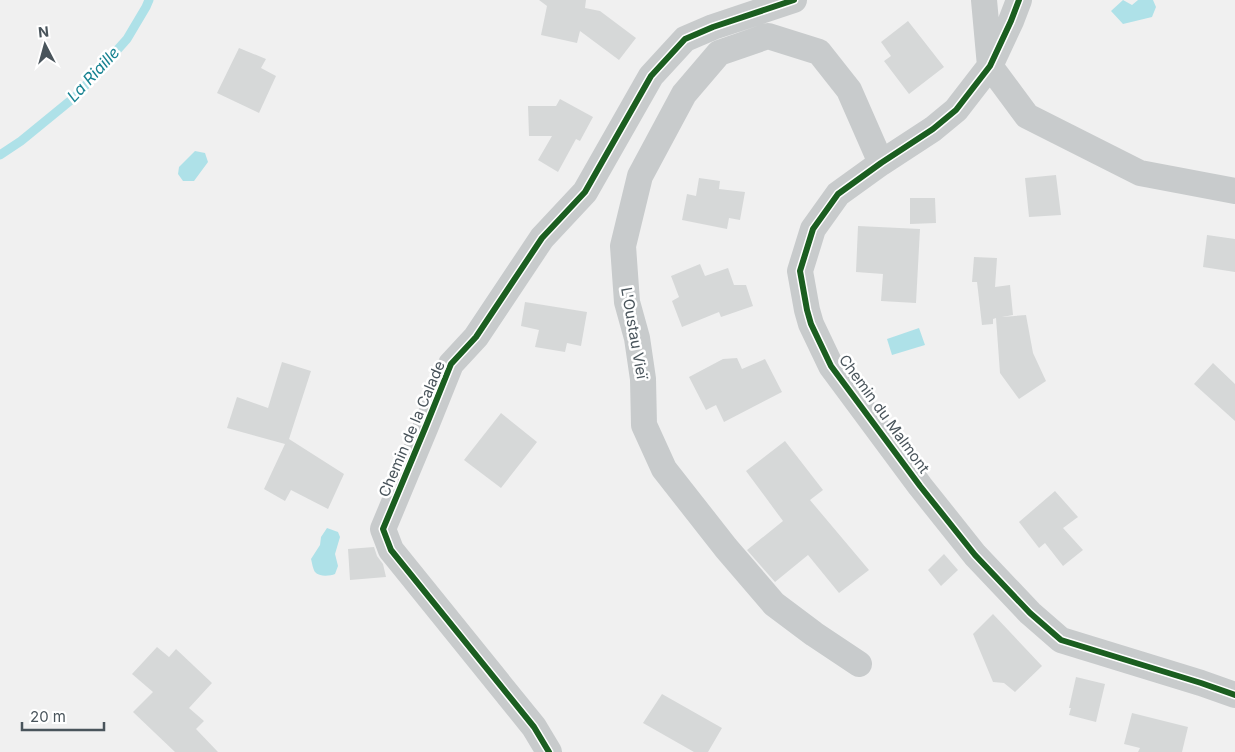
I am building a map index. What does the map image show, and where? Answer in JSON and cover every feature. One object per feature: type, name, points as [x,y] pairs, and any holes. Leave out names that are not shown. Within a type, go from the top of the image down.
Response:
[{"type":"street","name":"Chemin de la Calade","points":[[550,752],[534,727],[391,550],[382,529],[451,364],[476,337],[542,238],[585,192],[651,76],[685,39],[713,27],[794,0]]},
{"type":"street","points":[[984,0],[990,66],[1027,116],[1140,173],[1235,191]]},
{"type":"street","name":"Chemin du Malmont","points":[[1020,0],[990,66],[956,110],[933,129],[838,194],[812,229],[800,271],[806,310],[830,366],[920,486],[975,555],[1030,613],[1061,640],[1235,695]]},
{"type":"street","name":"L'Oustau Vieï","points":[[859,664],[774,604],[726,548],[664,469],[644,425],[643,379],[637,338],[627,302],[623,246],[640,176],[684,94],[719,53],[768,36],[820,52],[849,90],[881,163]]},
{"type":"water","points":[[1123,0],[1132,5],[1138,0],[1153,0],[1156,7],[1152,17],[1123,24],[1111,11]]},
{"type":"water","points":[[195,151],[205,153],[208,162],[194,181],[183,181],[178,174],[179,167]]},
{"type":"water","points":[[919,328],[925,345],[892,355],[887,339]]},
{"type":"water","points":[[327,528],[338,532],[340,537],[335,554],[338,566],[335,574],[325,576],[315,572],[311,559],[320,545],[321,537]]},
{"type":"building","points":[[539,0],[586,0],[585,8],[600,11],[636,38],[619,60],[580,31],[577,43],[541,35],[547,6]]},
{"type":"building","points":[[908,21],[944,67],[909,94],[884,61],[891,56],[881,42]]},
{"type":"building","points":[[239,48],[266,59],[261,68],[276,76],[259,113],[217,93]]},
{"type":"building","points":[[560,99],[593,117],[580,141],[576,139],[558,172],[538,160],[552,136],[529,136],[528,106],[556,106]]},
{"type":"building","points":[[1056,175],[1061,215],[1029,217],[1025,178]]},
{"type":"building","points":[[699,178],[720,181],[719,189],[745,192],[740,220],[729,218],[727,229],[682,220],[687,194],[696,196]]},
{"type":"building","points":[[910,198],[935,198],[936,223],[910,224]]},
{"type":"building","points":[[858,226],[920,229],[916,303],[881,301],[883,274],[856,272]]},
{"type":"building","points":[[1207,235],[1235,239],[1235,272],[1203,267]]},
{"type":"building","points":[[974,257],[997,258],[995,287],[1010,285],[1013,315],[1002,317],[1026,315],[1033,353],[1046,381],[1019,399],[1000,373],[996,318],[993,319],[993,324],[982,325],[977,282],[972,282]]},
{"type":"building","points":[[700,264],[705,276],[728,268],[734,285],[746,285],[753,306],[721,317],[719,312],[682,327],[672,301],[679,297],[671,276]]},
{"type":"building","points":[[525,302],[587,312],[581,346],[567,343],[565,352],[535,347],[539,330],[521,326]]},
{"type":"building","points":[[737,358],[742,369],[765,359],[782,392],[724,422],[716,405],[706,410],[689,377],[723,359]]},
{"type":"building","points":[[282,362],[311,371],[289,439],[344,474],[328,509],[291,490],[285,501],[264,489],[285,444],[227,428],[237,397],[268,408]]},
{"type":"building","points":[[1213,363],[1235,384],[1235,421],[1194,384]]},
{"type":"building","points":[[501,413],[537,442],[501,488],[464,460]]},
{"type":"building","points":[[785,441],[823,490],[810,500],[869,570],[839,593],[808,555],[775,582],[747,550],[783,521],[746,471]]},
{"type":"building","points":[[1055,491],[1078,517],[1063,528],[1083,550],[1063,566],[1045,543],[1039,548],[1019,522]]},
{"type":"building","points":[[374,547],[377,556],[383,564],[386,577],[350,580],[348,549]]},
{"type":"building","points":[[944,554],[958,570],[941,586],[928,570]]},
{"type":"building","points":[[993,614],[1042,666],[1015,692],[1004,683],[993,682],[973,634]]},
{"type":"building","points":[[157,647],[169,657],[176,649],[212,683],[189,708],[204,721],[196,729],[218,752],[175,752],[133,712],[153,692],[132,674]]},
{"type":"building","points":[[1076,677],[1105,684],[1096,722],[1069,715]]},
{"type":"building","points":[[662,694],[722,728],[708,752],[694,752],[643,723]]},
{"type":"building","points":[[1132,713],[1188,727],[1182,752],[1138,752],[1140,748],[1124,744]]},
{"type":"waterway","name":"La Riaille","points":[[0,155],[21,141],[76,96],[127,39],[149,0]]},
{"type":"cycle path","points":[[549,752],[534,727],[391,550],[383,529],[451,364],[476,337],[542,238],[585,192],[651,76],[685,39],[713,27],[794,0]]},
{"type":"cycle path","points":[[1019,0],[990,66],[956,110],[933,129],[838,194],[813,229],[800,271],[811,324],[831,366],[920,486],[975,555],[1030,613],[1061,640],[1235,695]]}]
